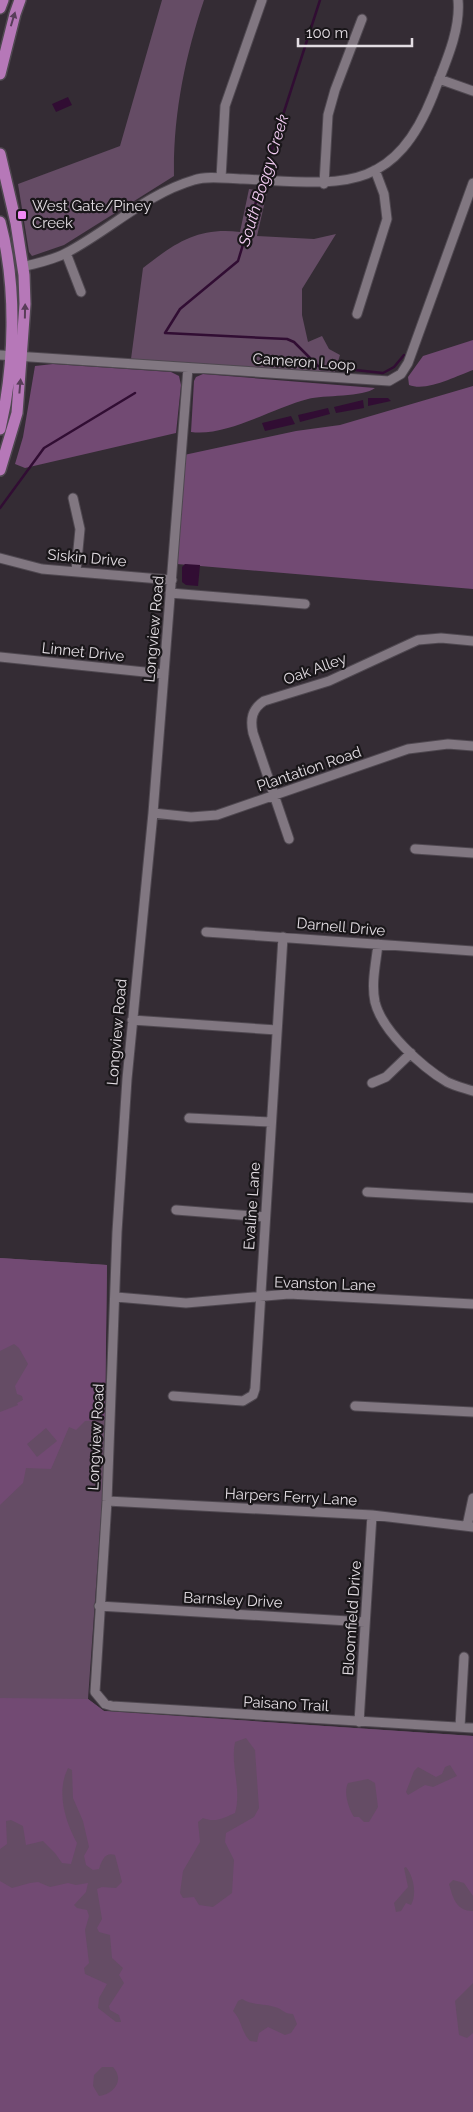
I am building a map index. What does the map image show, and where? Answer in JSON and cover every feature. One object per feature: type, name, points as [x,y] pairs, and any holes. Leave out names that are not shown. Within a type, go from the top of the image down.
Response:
[{"type":"main road","points":[[0,8],[3,0]]},
{"type":"main road","points":[[0,74],[14,14],[20,0]]},
{"type":"main road","points":[[0,154],[23,267],[25,304],[16,413],[0,470]]},
{"type":"main road","points":[[0,183],[10,201]]},
{"type":"main road","points":[[0,222],[10,268],[12,293],[5,355],[7,394],[0,428]]},
{"type":"street","points":[[221,178],[225,106],[262,0]]},
{"type":"street","points":[[23,267],[66,253],[163,190],[196,179],[221,178],[324,184],[353,179],[374,170],[401,151],[417,129],[439,79],[458,22],[458,0]]},
{"type":"street","points":[[324,184],[328,115],[335,90],[362,20]]},
{"type":"street","points":[[439,79],[473,91]]},
{"type":"street","points":[[357,314],[387,219],[384,194],[374,170]]},
{"type":"street","name":"Cameron Loop","points":[[5,355],[389,381],[401,374],[408,363],[473,184]]},
{"type":"street","points":[[66,253],[81,292]]},
{"type":"street","name":"Longview Road","points":[[99,1699],[95,1692],[107,1501],[117,1232],[132,1020],[153,813],[188,368]]},
{"type":"street","points":[[73,498],[80,529],[76,571]]},
{"type":"street","name":"Siskin Drive","points":[[0,558],[42,569],[172,580]]},
{"type":"street","points":[[170,593],[305,604]]},
{"type":"street","name":"Oak Alley","points":[[289,840],[251,726],[252,714],[259,704],[264,700],[329,681],[418,640],[441,638],[473,640]]},
{"type":"street","name":"Linnet Drive","points":[[0,657],[164,674]]},
{"type":"street","name":"Plantation Road","points":[[153,813],[191,817],[207,816],[274,796],[408,749],[448,744],[473,746]]},
{"type":"street","points":[[415,849],[473,853]]},
{"type":"street","name":"Darnell Drive","points":[[206,932],[473,952]]},
{"type":"street","name":"Evaline Lane","points":[[173,1396],[243,1401],[253,1395],[284,937]]},
{"type":"street","points":[[378,944],[374,980],[376,1004],[390,1031],[411,1053],[448,1082],[473,1091]]},
{"type":"street","points":[[132,1020],[277,1030]]},
{"type":"street","points":[[372,1083],[386,1077],[411,1053]]},
{"type":"street","points":[[189,1118],[271,1122]]},
{"type":"street","points":[[367,1192],[473,1198]]},
{"type":"street","points":[[176,1210],[265,1217]]},
{"type":"street","name":"Evanston Lane","points":[[116,1297],[186,1303],[289,1294],[473,1304]]},
{"type":"street","points":[[355,1406],[473,1412]]},
{"type":"street","points":[[470,1527],[473,1498]]},
{"type":"street","name":"Harpers Ferry Lane","points":[[107,1501],[372,1515],[470,1527]]},
{"type":"street","name":"Bloomfield Drive","points":[[359,1722],[372,1515]]},
{"type":"street","name":"Barnsley Drive","points":[[99,1606],[366,1622]]},
{"type":"street","points":[[460,1727],[464,1657]]},
{"type":"street","name":"Paisano Trail","points":[[99,1699],[112,1706],[473,1728]]},
{"type":"shaded area","points":[[162,0],[204,0],[191,43],[178,109],[174,176],[64,245],[32,256],[29,252],[18,184],[120,146]]},
{"type":"shaded area","points":[[68,97],[72,105],[56,112],[52,104]]},
{"type":"shaded area","points":[[249,189],[267,192],[257,236],[314,239],[336,234],[302,289],[302,315],[308,342],[322,336],[329,349],[340,355],[334,374],[131,359],[143,268],[166,251],[188,239],[212,232],[240,232]]},
{"type":"shaded area","points":[[473,340],[473,370],[433,385],[416,387],[409,385],[408,377],[423,356]]},
{"type":"shaded area","points":[[53,364],[171,372],[179,376],[181,385],[176,433],[25,468],[15,464],[23,437],[35,366]]},
{"type":"shaded area","points":[[203,374],[375,388],[362,393],[308,399],[234,426],[205,432],[191,432],[194,381],[196,377]]},
{"type":"shaded area","points":[[473,386],[473,589],[177,564],[184,455],[296,431],[340,425]]},
{"type":"shaded area","points":[[368,398],[388,398],[391,401],[368,406]]},
{"type":"shaded area","points":[[363,400],[364,408],[336,413],[334,407]]},
{"type":"shaded area","points":[[328,408],[330,414],[300,422],[298,415]]},
{"type":"shaded area","points":[[291,416],[295,424],[265,431],[262,423]]},
{"type":"shaded area","points":[[185,564],[200,565],[198,586],[186,585],[182,582],[182,567]]},
{"type":"shaded area","points":[[0,1258],[107,1265],[104,1474],[88,1699],[104,1711],[473,1736],[473,2112],[0,2112]]},
{"type":"shaded area","points":[[0,1258],[107,1265],[105,1420],[85,1421],[76,1430],[69,1427],[51,1469],[26,1468],[23,1483],[0,1505],[0,1412],[18,1405],[17,1403],[23,1400],[22,1396],[17,1394],[15,1386],[28,1364],[19,1348],[14,1344],[0,1351]],"holes":[[[46,1428],[57,1441],[37,1457],[27,1444]]]},
{"type":"shaded area","points":[[0,1698],[88,1699],[104,1711],[473,1736],[473,1896],[464,1883],[453,1880],[449,1884],[456,1903],[463,1909],[473,1911],[473,1983],[455,2001],[459,2035],[467,2038],[473,2033],[473,2112],[0,2112],[0,1881],[12,1888],[38,1882],[50,1887],[68,1883],[76,1885],[88,1883],[86,1892],[74,1905],[77,1908],[87,1910],[89,1916],[85,1930],[89,1963],[84,1968],[85,1974],[107,1984],[99,1998],[98,2008],[116,2022],[121,2022],[119,2015],[110,2010],[109,2006],[124,1983],[119,1975],[123,1968],[112,1958],[110,1935],[99,1932],[97,1928],[102,1919],[97,1889],[102,1887],[116,1888],[122,1882],[115,1855],[106,1856],[99,1869],[93,1870],[86,1865],[84,1856],[89,1847],[83,1821],[73,1798],[72,1770],[68,1768],[64,1777],[62,1796],[66,1816],[77,1843],[71,1864],[62,1863],[43,1841],[26,1845],[23,1826],[11,1820],[6,1821],[7,1844],[0,1849]],"holes":[[[246,1738],[255,1750],[259,1808],[254,1817],[226,1833],[225,1842],[234,1860],[232,1893],[213,1907],[199,1905],[194,1897],[183,1898],[180,1893],[183,1871],[200,1842],[198,1822],[203,1818],[215,1820],[235,1813],[237,1795],[235,1742]],[[450,1765],[457,1776],[433,1787],[425,1785],[408,1795],[406,1792],[414,1771],[418,1767],[436,1777],[442,1774],[445,1767]],[[368,1779],[375,1783],[378,1807],[369,1822],[364,1822],[359,1817],[354,1817],[347,1801],[348,1783]],[[406,1867],[411,1876],[414,1896],[411,1905],[406,1903],[401,1911],[396,1912],[394,1903],[408,1887],[404,1868]],[[242,1999],[251,2003],[273,2006],[293,2014],[297,2024],[291,2033],[285,2035],[268,2027],[259,2033],[257,2042],[250,2041],[233,2011],[238,2001]],[[102,2067],[113,2067],[118,2077],[116,2086],[113,2089],[99,2096],[93,2086],[94,2075]]]},
{"type":"waterway","name":"South Boggy Creek","points":[[263,177],[320,0]]},
{"type":"waterway","points":[[262,182],[238,261],[180,309],[165,333],[287,339],[294,342],[318,366],[383,373],[394,367],[404,355]]},
{"type":"waterway","name":"South Boggy Creek","points":[[0,508],[44,448],[135,393]]},
{"type":"place","name":"West Gate/Piney Creek","points":[[22,215]]}]
